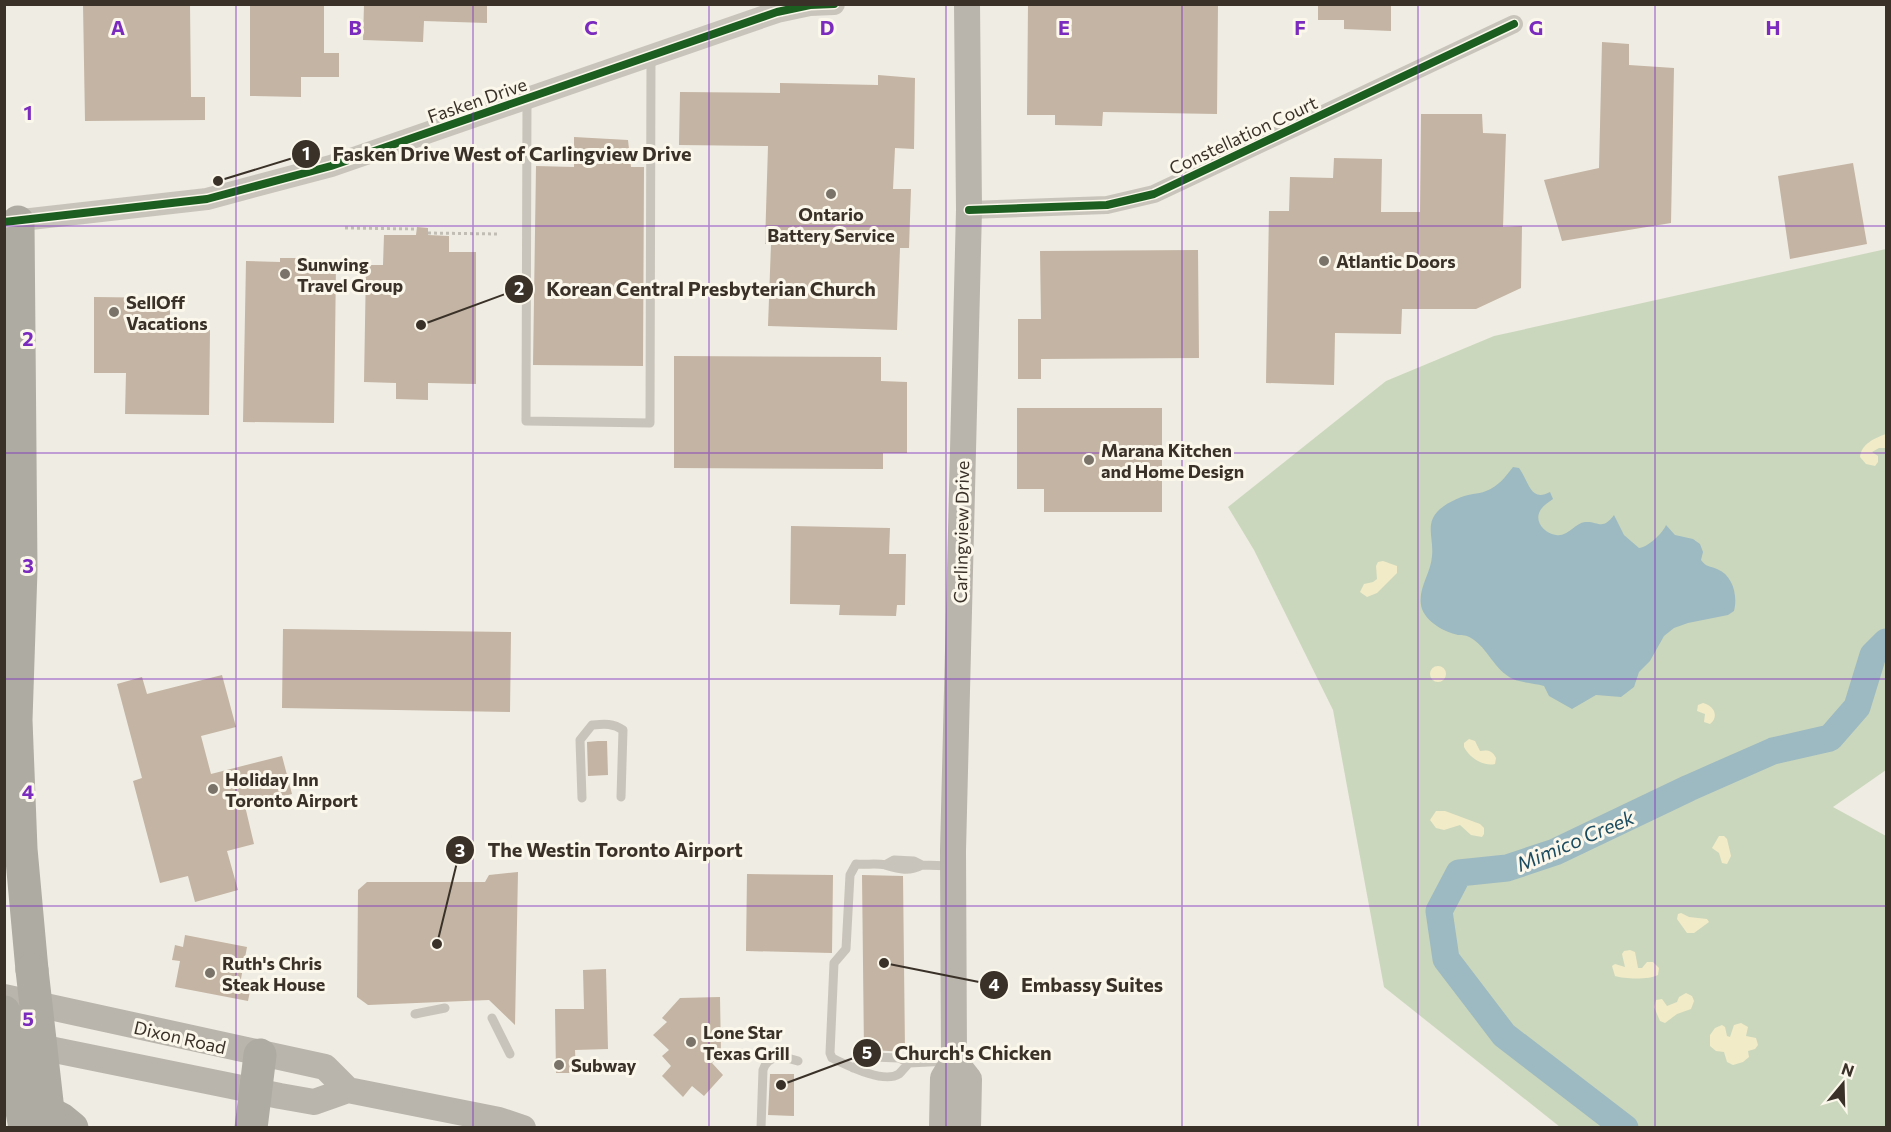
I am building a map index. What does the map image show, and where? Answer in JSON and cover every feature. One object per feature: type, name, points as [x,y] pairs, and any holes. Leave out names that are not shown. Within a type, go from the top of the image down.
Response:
[{"type":"highway","points":[[11,222],[21,537],[16,720],[21,849],[50,1128]]},
{"type":"highway","points":[[4,1012],[25,1128]]},
{"type":"highway","points":[[251,1128],[260,1055]]},
{"type":"highway","points":[[4,1090],[61,1119],[72,1128]]},
{"type":"main road","name":"Carlingview Drive","points":[[942,1128],[943,1078],[954,1060],[953,866],[969,210],[967,5]]},
{"type":"main road","name":"Dixon Road","points":[[4,997],[260,1055],[325,1067],[348,1090],[314,1102],[4,1040]]},
{"type":"main road","points":[[954,1060],[969,1079],[968,1128]]},
{"type":"main road","points":[[348,1090],[499,1120],[523,1128]]},
{"type":"street","name":"Fasken Drive","points":[[11,222],[219,196],[331,166],[777,12],[810,5],[834,4]]},
{"type":"street","points":[[955,4],[967,5]]},
{"type":"street","name":"Constellation Court","points":[[969,210],[1107,205],[1154,194],[1514,24]]},
{"type":"lane","points":[[527,98],[526,421],[650,423],[651,55]]},
{"type":"lane","points":[[582,798],[580,740],[592,724],[615,725],[622,730],[621,797]]},
{"type":"lane","points":[[909,1063],[899,1073],[887,1078],[853,1068],[832,1058],[830,1053],[834,963],[846,949],[850,875],[856,864],[885,865],[894,860],[914,861],[922,865],[953,866]]},
{"type":"lane","points":[[415,1014],[445,1008]]},
{"type":"lane","points":[[492,1018],[510,1054]]},
{"type":"lane","points":[[853,1068],[873,1057],[898,1058],[909,1063],[954,1060]]},
{"type":"lane","points":[[761,1128],[765,1063],[772,1058],[798,1061]]},
{"type":"path","points":[[345,228],[417,229]]},
{"type":"path","points":[[428,233],[499,234]]},
{"type":"green space","points":[[1886,249],[1886,770],[1833,807],[1886,836],[1886,1127],[1560,1127],[1384,987],[1333,710],[1254,550],[1228,507],[1386,381],[1494,336]]},
{"type":"sand","points":[[1886,434],[1886,448],[1879,448],[1872,452],[1878,456],[1878,462],[1875,466],[1866,464],[1860,457],[1863,448]]},
{"type":"sand","points":[[1383,561],[1397,566],[1397,573],[1377,593],[1367,597],[1360,592],[1364,584],[1377,579],[1376,566],[1378,562]]},
{"type":"sand","points":[[1438,666],[1444,668],[1446,674],[1444,680],[1438,682],[1432,680],[1430,674],[1432,668]]},
{"type":"sand","points":[[1703,703],[1710,706],[1715,714],[1710,724],[1704,722],[1705,714],[1697,711],[1698,705]]},
{"type":"sand","points":[[1469,739],[1475,741],[1480,751],[1493,753],[1496,758],[1495,764],[1481,763],[1469,754],[1464,743]]},
{"type":"sand","points":[[1436,811],[1445,811],[1480,824],[1484,828],[1484,834],[1482,837],[1471,835],[1460,825],[1444,830],[1436,828],[1430,820]]},
{"type":"sand","points":[[1719,836],[1727,839],[1731,856],[1727,864],[1722,863],[1719,853],[1712,848]]},
{"type":"sand","points":[[1678,914],[1689,917],[1707,919],[1709,922],[1694,933],[1687,933],[1677,919]]},
{"type":"sand","points":[[1630,950],[1635,952],[1638,968],[1642,968],[1647,962],[1653,962],[1659,968],[1658,975],[1649,978],[1615,976],[1612,966],[1615,964],[1625,967],[1622,954]]},
{"type":"sand","points":[[1686,993],[1692,996],[1694,1001],[1691,1009],[1677,1014],[1665,1023],[1660,1021],[1654,1007],[1656,1000],[1662,999],[1667,1006],[1677,1002],[1679,997]]},
{"type":"sand","points":[[1741,1023],[1748,1027],[1746,1036],[1756,1038],[1758,1045],[1755,1049],[1748,1051],[1749,1057],[1743,1062],[1733,1065],[1727,1062],[1724,1052],[1716,1051],[1710,1046],[1710,1035],[1715,1028],[1722,1025],[1725,1027],[1727,1036],[1730,1037],[1734,1025]]},
{"type":"water","points":[[1513,467],[1519,468],[1534,493],[1543,495],[1550,492],[1553,499],[1543,507],[1538,517],[1544,529],[1552,534],[1564,534],[1585,522],[1603,524],[1614,515],[1624,535],[1639,548],[1654,540],[1666,525],[1675,535],[1693,539],[1700,544],[1703,552],[1701,560],[1706,565],[1722,572],[1730,581],[1735,593],[1734,611],[1728,615],[1674,628],[1664,636],[1650,661],[1639,672],[1634,687],[1621,697],[1596,695],[1572,709],[1549,696],[1544,686],[1506,675],[1477,642],[1466,636],[1447,632],[1432,622],[1424,614],[1421,595],[1431,563],[1431,525],[1435,514],[1443,506],[1456,499],[1495,487]]},
{"type":"building","points":[[83,4],[190,4],[191,97],[205,97],[205,120],[85,121]]},
{"type":"building","points":[[250,4],[324,4],[324,53],[339,53],[339,77],[301,77],[301,97],[250,96]]},
{"type":"building","points":[[364,4],[487,4],[487,23],[424,21],[423,42],[363,40]]},
{"type":"building","points":[[1028,4],[1218,4],[1217,114],[1103,112],[1102,126],[1055,125],[1055,115],[1027,115]]},
{"type":"building","points":[[1318,4],[1391,4],[1391,31],[1344,29],[1344,20],[1318,20]]},
{"type":"building","points":[[1602,42],[1629,44],[1629,65],[1674,68],[1671,223],[1562,241],[1544,180],[1599,168]]},
{"type":"building","points":[[878,75],[915,78],[914,149],[895,148],[893,189],[911,189],[909,248],[900,248],[897,330],[768,326],[771,244],[765,244],[768,146],[679,145],[680,92],[780,93],[780,83],[878,85]]},
{"type":"building","points":[[1421,114],[1482,114],[1483,133],[1506,134],[1503,227],[1522,226],[1521,288],[1476,309],[1402,309],[1401,334],[1335,333],[1334,385],[1266,383],[1269,211],[1289,211],[1290,177],[1333,178],[1334,158],[1382,159],[1381,212],[1420,212]]},
{"type":"building","points":[[574,137],[628,140],[631,167],[644,167],[643,366],[533,365],[536,166],[574,167]]},
{"type":"building","points":[[1853,163],[1867,244],[1790,259],[1778,176]]},
{"type":"building","points":[[417,227],[428,228],[428,235],[449,236],[449,252],[476,252],[476,384],[428,383],[428,400],[396,399],[396,383],[364,382],[366,265],[383,265],[384,235],[416,235]]},
{"type":"building","points":[[1198,250],[1199,358],[1041,359],[1041,379],[1018,379],[1018,319],[1041,319],[1040,251]]},
{"type":"building","points":[[280,258],[302,258],[302,262],[336,263],[334,423],[243,422],[246,261],[280,262]]},
{"type":"building","points":[[94,297],[170,298],[170,329],[210,330],[209,415],[125,414],[126,373],[94,373]]},
{"type":"building","points":[[674,356],[881,357],[881,381],[907,382],[907,453],[883,453],[883,469],[674,468]]},
{"type":"building","points":[[1017,408],[1162,408],[1162,512],[1044,512],[1044,489],[1017,489]]},
{"type":"building","points":[[791,526],[890,528],[889,554],[906,554],[905,605],[897,605],[896,616],[839,615],[840,605],[790,604]]},
{"type":"building","points":[[283,629],[511,632],[510,712],[282,708]]},
{"type":"building","name":"Holiday Inn Toronto Airport","points":[[222,675],[236,727],[201,736],[211,774],[282,756],[292,794],[245,806],[254,844],[227,851],[238,890],[195,902],[188,876],[160,883],[133,781],[142,778],[117,684],[142,677],[147,694]]},
{"type":"building","points":[[607,741],[608,775],[588,776],[587,742]]},
{"type":"building","points":[[518,872],[515,1025],[489,1000],[368,1005],[357,997],[358,890],[367,882],[485,882],[489,875]]},
{"type":"building","points":[[747,874],[833,875],[832,953],[746,951]]},
{"type":"building","points":[[862,875],[903,876],[905,1052],[873,1050],[864,1052]]},
{"type":"building","name":"Ruth's Chris Steak House","points":[[185,935],[247,947],[240,984],[251,986],[248,1001],[175,987],[180,961],[172,960],[175,945],[183,947]]},
{"type":"building","points":[[606,969],[608,1049],[575,1050],[576,1073],[556,1073],[555,1009],[584,1009],[583,970]]},
{"type":"building","name":"Lone Star Texas Grill","points":[[720,997],[721,1055],[712,1063],[723,1075],[704,1096],[692,1086],[683,1097],[662,1076],[671,1066],[662,1056],[669,1050],[653,1035],[667,1022],[662,1018],[680,998]]},
{"type":"building","points":[[770,1074],[794,1074],[794,1116],[768,1115]]},
{"type":"waterway","name":"Mimico Creek","points":[[1625,1128],[1504,1035],[1446,959],[1439,911],[1459,873],[1507,868],[1555,852],[1773,751],[1830,738],[1857,707],[1873,655],[1886,642]]},
{"type":"cycle path","points":[[4,222],[207,199],[331,166],[777,12],[810,5],[834,4]]},
{"type":"cycle path","points":[[969,210],[1107,205],[1154,194],[1514,24]]},
{"type":"place","name":"Fasken Drive West of Carlingview Drive","points":[[218,181]]},
{"type":"place","name":"Ontario Battery Service","points":[[831,194]]},
{"type":"place","name":"Atlantic Doors","points":[[1324,261]]},
{"type":"place","name":"Sunwing Travel Group","points":[[285,274]]},
{"type":"place","name":"SellOff Vacations","points":[[114,312]]},
{"type":"place","name":"Korean Central Presbyterian Church","points":[[421,325]]},
{"type":"place","name":"Marana Kitchen and Home Design","points":[[1089,460]]},
{"type":"place","name":"Holiday Inn Toronto Airport","points":[[213,789]]},
{"type":"place","name":"The Westin Toronto Airport","points":[[437,944]]},
{"type":"place","name":"Embassy Suites","points":[[884,963]]},
{"type":"place","name":"Ruth's Chris Steak House","points":[[210,973]]},
{"type":"place","name":"Lone Star Texas Grill","points":[[691,1042]]},
{"type":"place","name":"Subway","points":[[559,1065]]},
{"type":"place","name":"Church's Chicken","points":[[781,1085]]}]
